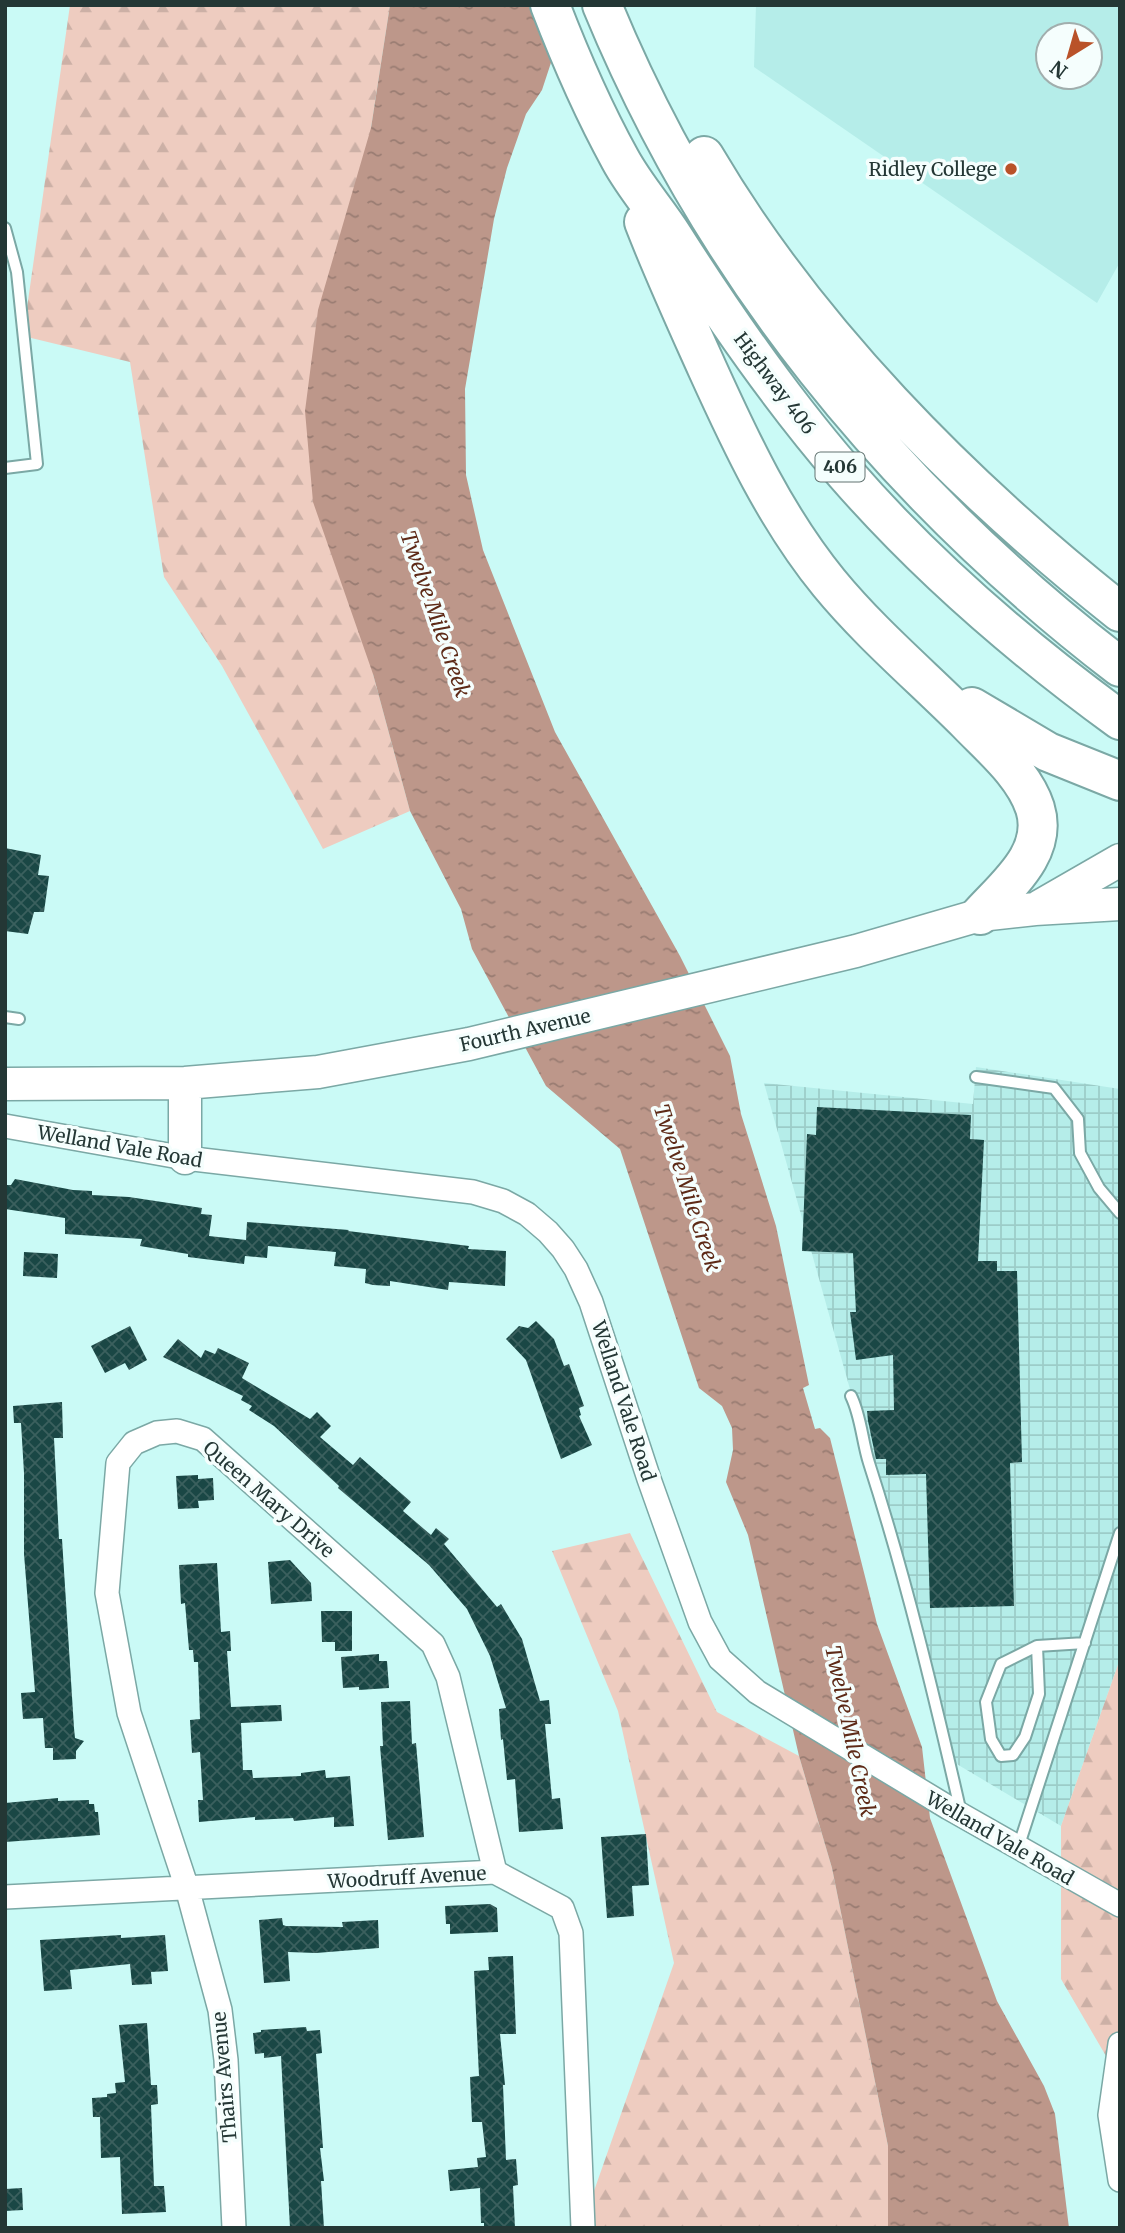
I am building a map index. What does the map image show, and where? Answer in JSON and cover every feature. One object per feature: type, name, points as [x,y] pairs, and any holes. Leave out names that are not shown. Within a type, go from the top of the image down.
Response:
[{"type":"highway","name":"Highway 406","points":[[550,5],[579,75],[621,161],[758,364],[846,474],[893,524],[982,608],[1120,720]]},
{"type":"highway","name":"Highway 406","points":[[602,5],[637,83],[669,144],[743,270],[822,379],[950,522],[1072,630],[1120,667]]},
{"type":"highway","points":[[622,5],[691,134],[728,195],[770,255],[854,360],[941,452],[989,498],[1055,559],[1120,612]]},
{"type":"highway","points":[[621,161],[661,267],[743,448],[778,511],[828,582],[855,614],[1003,760],[1018,777],[1036,810],[1038,820],[1035,842],[1027,863],[980,915]]},
{"type":"highway","points":[[891,648],[1018,736],[1058,756],[1120,781]]},
{"type":"main road","name":"Fourth Avenue","points":[[1035,909],[1120,860]]},
{"type":"main road","name":"Fourth Avenue","points":[[5,1084],[186,1083],[318,1072],[469,1044],[856,951],[980,915],[1120,904]]},
{"type":"main road","points":[[185,1158],[186,1083]]},
{"type":"street","name":"Welland Vale Road","points":[[5,1126],[185,1158],[473,1192],[503,1201],[527,1214],[563,1249],[591,1302],[699,1622],[720,1659],[757,1692],[955,1812],[1116,1903]]},
{"type":"street","name":"Queen Mary Drive","points":[[187,1888],[129,1713],[107,1593],[118,1464],[134,1443],[157,1433],[177,1431],[203,1439],[433,1644],[448,1677],[495,1872]]},
{"type":"street","name":"Woodruff Avenue","points":[[5,1897],[495,1872],[562,1909],[571,1933],[583,2228]]},
{"type":"street","name":"Thairs Avenue","points":[[187,1888],[220,2010],[226,2060],[234,2228]]},
{"type":"street","points":[[1120,2044],[1110,2115],[1120,2179]]},
{"type":"lane","points":[[5,228],[17,272],[37,464],[5,468]]},
{"type":"lane","points":[[5,1017],[19,1019]]},
{"type":"lane","points":[[976,1077],[1054,1088],[1078,1119],[1080,1153],[1099,1188],[1120,1213]]},
{"type":"lane","points":[[851,1396],[890,1524],[924,1652],[955,1812]]},
{"type":"lane","points":[[1018,1848],[1120,1533]]},
{"type":"lane","points":[[1037,1646],[1039,1694],[1025,1737],[1013,1755],[1001,1756],[990,1739],[986,1702],[1001,1664],[1037,1646],[1085,1643]]},
{"type":"shaded area","name":"Ridley College","points":[[756,5],[1120,5],[1120,262],[1097,303],[754,67]]},
{"type":"shaded area","points":[[976,1067],[1120,1089],[1120,1659],[1061,1826],[955,1763],[764,1083],[973,1104]]},
{"type":"green space","points":[[70,5],[390,5],[371,128],[373,674],[410,811],[323,849],[222,666],[164,577],[130,362],[23,336]]},
{"type":"green space","points":[[630,1533],[717,1712],[799,1756],[832,1868],[888,2146],[888,2228],[581,2228],[674,1963],[618,1711],[552,1551]]},
{"type":"green space","points":[[1120,1659],[1120,2080],[1061,1979],[1061,1826]]},
{"type":"water","name":"Twelve Mile Creek","points":[[390,5],[570,5],[542,90],[526,114],[507,168],[494,219],[465,389],[466,475],[483,550],[555,732],[680,956],[730,1056],[741,1114],[776,1226],[809,1385],[803,1388],[815,1429],[820,1428],[830,1438],[877,1624],[922,1747],[930,1818],[997,2001],[1044,2086],[1055,2114],[1069,2228],[888,2228],[888,2146],[832,1868],[799,1756],[748,1535],[726,1482],[733,1450],[732,1428],[722,1406],[699,1388],[620,1149],[546,1086],[472,949],[461,909],[410,811],[373,674],[313,502],[305,411],[318,310],[371,128]]},
{"type":"building","points":[[5,848],[41,855],[38,875],[49,876],[44,912],[34,912],[28,934],[5,931]]},
{"type":"building","points":[[817,1107],[971,1115],[970,1139],[984,1140],[978,1261],[997,1261],[997,1271],[1017,1271],[1022,1462],[1010,1463],[1014,1606],[930,1608],[926,1474],[886,1475],[886,1459],[876,1459],[868,1421],[867,1411],[894,1410],[893,1355],[856,1360],[850,1312],[856,1312],[853,1253],[802,1251],[807,1134],[816,1135]]},
{"type":"building","points":[[15,1179],[92,1191],[92,1195],[129,1197],[202,1208],[201,1214],[212,1215],[209,1236],[246,1240],[247,1222],[349,1230],[469,1246],[468,1249],[506,1251],[505,1286],[449,1282],[448,1290],[390,1281],[390,1286],[373,1285],[365,1283],[366,1269],[334,1266],[336,1252],[268,1246],[267,1258],[245,1256],[244,1264],[188,1257],[188,1254],[140,1246],[142,1239],[65,1234],[65,1218],[5,1209],[5,1185],[11,1185]]},
{"type":"building","points":[[24,1252],[58,1254],[57,1278],[23,1276]]},
{"type":"building","points":[[536,1321],[554,1339],[564,1366],[569,1364],[584,1406],[579,1408],[579,1416],[592,1445],[561,1459],[526,1360],[506,1339],[519,1326],[528,1328]]},
{"type":"building","points":[[130,1326],[147,1360],[129,1370],[125,1363],[105,1373],[91,1346]]},
{"type":"building","points":[[178,1339],[201,1358],[205,1350],[215,1354],[218,1348],[249,1363],[242,1378],[310,1419],[317,1412],[331,1426],[320,1437],[353,1465],[360,1457],[411,1502],[403,1511],[431,1535],[436,1528],[449,1539],[444,1544],[497,1607],[501,1604],[522,1639],[540,1701],[549,1700],[551,1724],[545,1724],[552,1799],[560,1798],[563,1829],[519,1832],[515,1779],[507,1780],[503,1739],[501,1740],[499,1709],[506,1708],[490,1656],[467,1609],[429,1565],[338,1488],[339,1486],[274,1426],[249,1410],[252,1406],[241,1400],[243,1396],[163,1357]]},
{"type":"building","points":[[62,1402],[63,1438],[54,1438],[59,1539],[62,1539],[75,1738],[84,1741],[76,1751],[76,1759],[53,1760],[53,1748],[45,1748],[43,1718],[23,1719],[21,1693],[35,1692],[24,1554],[21,1423],[14,1423],[13,1406]]},
{"type":"building","points":[[198,1475],[198,1479],[213,1478],[214,1500],[198,1501],[199,1508],[178,1509],[176,1476]]},
{"type":"building","points":[[290,1560],[311,1583],[312,1601],[271,1604],[268,1562]]},
{"type":"building","points":[[217,1563],[221,1632],[230,1631],[231,1651],[227,1651],[231,1707],[281,1705],[282,1721],[241,1723],[243,1770],[252,1770],[253,1778],[301,1776],[301,1773],[325,1770],[326,1778],[350,1776],[354,1826],[334,1827],[334,1817],[294,1821],[293,1818],[255,1820],[255,1817],[199,1822],[198,1800],[203,1800],[200,1752],[192,1753],[190,1720],[200,1719],[198,1662],[194,1662],[193,1650],[189,1650],[185,1603],[181,1604],[179,1565]]},
{"type":"building","points":[[321,1611],[352,1611],[352,1651],[335,1651],[335,1642],[322,1642]]},
{"type":"building","points":[[379,1654],[379,1661],[387,1661],[389,1688],[343,1688],[341,1657]]},
{"type":"building","points":[[410,1701],[412,1744],[416,1743],[424,1837],[388,1840],[380,1746],[383,1746],[381,1702]]},
{"type":"building","points":[[58,1798],[58,1801],[89,1800],[89,1804],[94,1804],[95,1812],[98,1812],[100,1835],[5,1842],[5,1803]]},
{"type":"building","points":[[646,1834],[649,1885],[632,1886],[634,1916],[607,1918],[601,1837]]},
{"type":"building","points":[[490,1904],[497,1908],[498,1932],[450,1934],[450,1924],[446,1924],[445,1906]]},
{"type":"building","points":[[282,1918],[283,1925],[286,1926],[343,1927],[342,1922],[378,1920],[379,1948],[316,1953],[288,1952],[290,1981],[264,1983],[259,1920]]},
{"type":"building","points":[[121,1935],[121,1938],[165,1935],[168,1971],[151,1972],[152,1984],[132,1985],[130,1964],[70,1970],[72,1989],[44,1991],[40,1940]]},
{"type":"building","points":[[513,1956],[516,2034],[500,2034],[505,2085],[506,2160],[516,2159],[518,2185],[513,2186],[515,2228],[484,2228],[484,2223],[481,2223],[480,2188],[450,2191],[448,2170],[478,2167],[477,2158],[486,2157],[482,2122],[472,2122],[470,2077],[479,2076],[474,1971],[489,1970],[488,1957]]},
{"type":"building","points":[[147,2023],[151,2085],[157,2085],[158,2104],[151,2105],[154,2186],[164,2186],[166,2212],[122,2214],[120,2157],[101,2158],[100,2117],[93,2117],[92,2098],[116,2093],[115,2083],[125,2082],[119,2025]]},
{"type":"building","points":[[306,2027],[307,2031],[320,2030],[322,2053],[316,2054],[323,2148],[320,2148],[324,2181],[321,2181],[324,2228],[290,2228],[281,2056],[264,2058],[264,2053],[255,2054],[253,2033]]},
{"type":"building","points":[[22,2188],[23,2210],[5,2211],[5,2189]]},
{"type":"place","name":"Ridley College","points":[[1011,169]]}]
